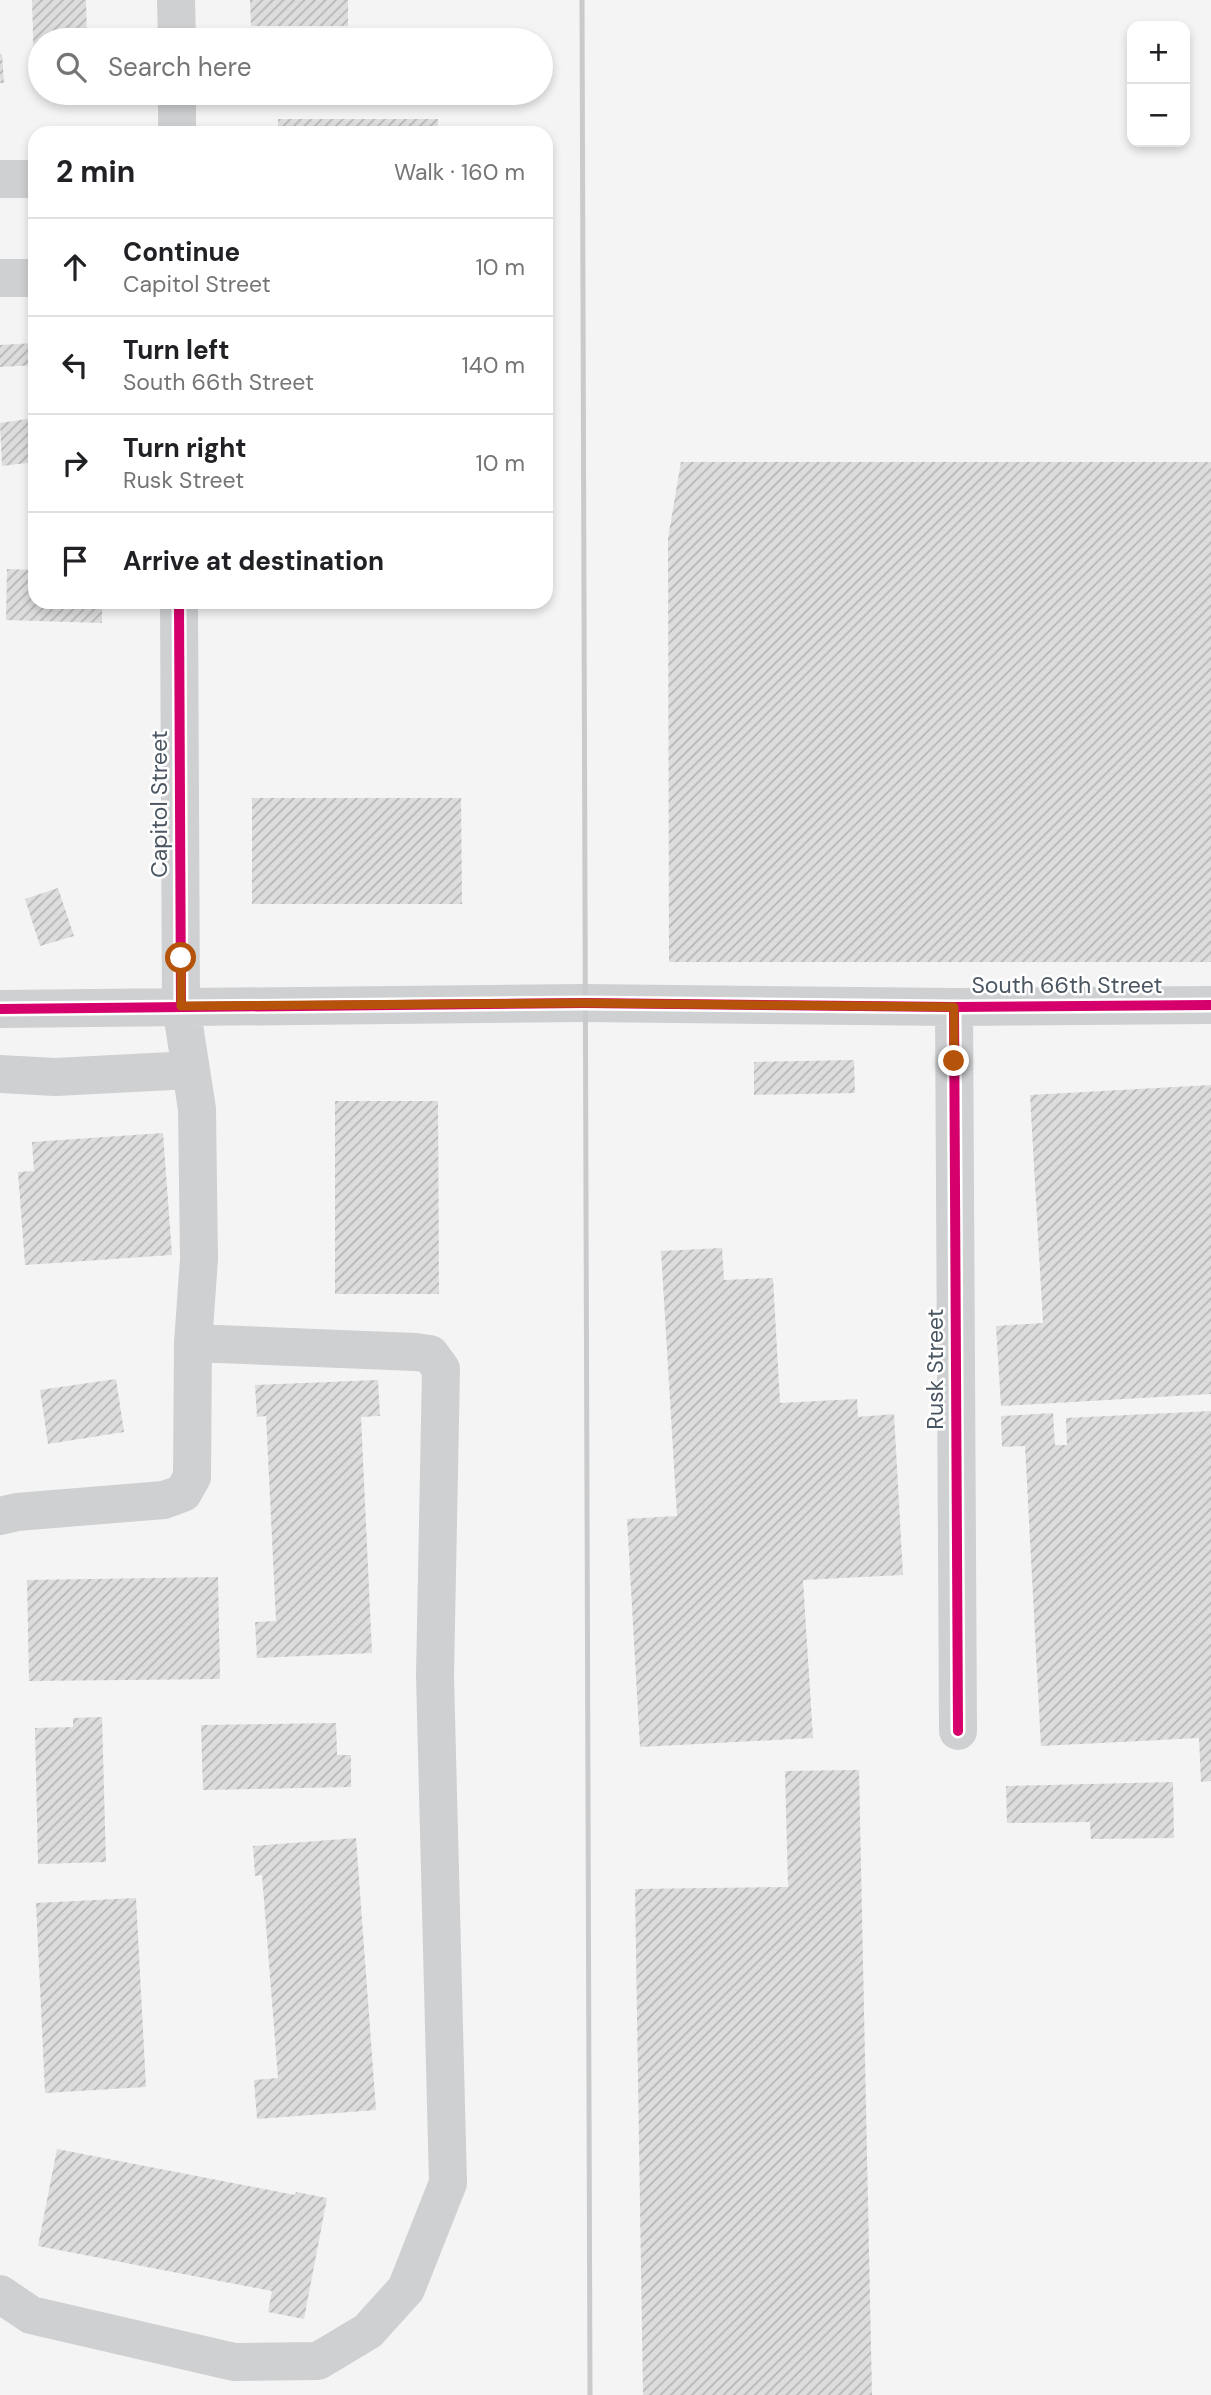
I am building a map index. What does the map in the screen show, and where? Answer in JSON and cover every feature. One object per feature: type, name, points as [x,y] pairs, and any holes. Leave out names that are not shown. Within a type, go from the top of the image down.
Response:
[{"type":"street","points":[[177,0],[177,28]]},
{"type":"street","points":[[177,105],[177,126]]},
{"type":"street","points":[[0,179],[28,179]]},
{"type":"street","points":[[0,278],[28,278]]},
{"type":"street","name":"Capitol Street","points":[[0,1516],[17,1512],[164,1500],[183,1493],[192,1477],[193,1343],[199,1245],[197,1109],[181,1006],[179,609]]},
{"type":"street","name":"South 66th Street","points":[[0,1009],[598,1003],[954,1007],[1211,1005]]},
{"type":"street","name":"Rusk Street","points":[[954,1007],[958,1731]]},
{"type":"street","points":[[0,1074],[55,1077],[191,1070]]},
{"type":"street","points":[[0,2294],[31,2315],[234,2362],[318,2361],[368,2331],[406,2289],[448,2183],[435,1676],[442,1369],[430,1354],[415,1352],[193,1343]]},
{"type":"building","points":[[32,0],[86,0],[87,28],[33,28]]},
{"type":"building","points":[[250,0],[348,0],[348,26],[251,26]]},
{"type":"building","points":[[2,54],[4,83],[0,83]]},
{"type":"building","points":[[278,119],[438,119],[438,126],[278,126]]},
{"type":"building","points":[[28,343],[28,365],[0,367],[0,345]]},
{"type":"building","points":[[28,419],[28,463],[2,466],[0,423]]},
{"type":"building","points":[[681,462],[1211,462],[1211,962],[669,962],[668,538]]},
{"type":"building","points":[[7,569],[28,570],[28,609],[102,609],[102,623],[6,620]]},
{"type":"building","points":[[252,798],[461,798],[462,904],[252,904]]},
{"type":"building","points":[[58,888],[74,936],[40,946],[25,899]]},
{"type":"building","points":[[854,1060],[855,1093],[754,1095],[754,1062]]},
{"type":"building","points":[[1211,1085],[1211,1394],[1001,1406],[996,1326],[1043,1323],[1030,1095]]},
{"type":"building","points":[[335,1101],[438,1101],[439,1294],[335,1294]]},
{"type":"building","points":[[163,1133],[172,1255],[25,1265],[18,1172],[34,1171],[32,1142]]},
{"type":"building","points":[[722,1248],[724,1280],[773,1278],[780,1403],[857,1399],[858,1417],[894,1414],[903,1575],[803,1580],[813,1738],[640,1747],[627,1519],[677,1516],[661,1251]]},
{"type":"building","points":[[116,1379],[124,1432],[48,1444],[40,1390]]},
{"type":"building","points":[[378,1380],[380,1416],[361,1417],[372,1653],[257,1658],[255,1622],[276,1621],[266,1416],[257,1417],[255,1385]]},
{"type":"building","points":[[1211,1411],[1211,1781],[1201,1782],[1199,1738],[1041,1746],[1025,1446],[1002,1447],[1001,1416],[1053,1413],[1055,1445],[1067,1445],[1066,1418]]},
{"type":"building","points":[[218,1577],[220,1679],[29,1681],[27,1580]]},
{"type":"building","points":[[102,1717],[106,1862],[38,1864],[35,1728],[73,1727],[73,1718]]},
{"type":"building","points":[[336,1723],[337,1755],[351,1755],[351,1787],[203,1790],[201,1725]]},
{"type":"building","points":[[859,1770],[872,2395],[643,2395],[635,1889],[788,1887],[785,1771]]},
{"type":"building","points":[[1173,1782],[1174,1838],[1091,1839],[1090,1822],[1007,1823],[1006,1786]]},
{"type":"building","points":[[356,1838],[376,2110],[257,2119],[254,2080],[278,2078],[262,1875],[255,1876],[253,1846]]},
{"type":"building","points":[[136,1898],[146,2087],[45,2093],[36,1903]]},
{"type":"building","points":[[57,2149],[295,2195],[296,2192],[327,2198],[304,2319],[268,2312],[272,2291],[38,2246]]},
{"type":"railway","points":[[582,0],[590,2395]]},
{"type":"cycle path","points":[[179,609],[181,1006]]},
{"type":"cycle path","points":[[0,1009],[584,1003],[954,1007],[1211,1005]]},
{"type":"cycle path","points":[[954,1007],[958,1731]]},
{"type":"route","points":[[181,958],[181,1006],[584,1003],[954,1007],[954,1061]]}]
